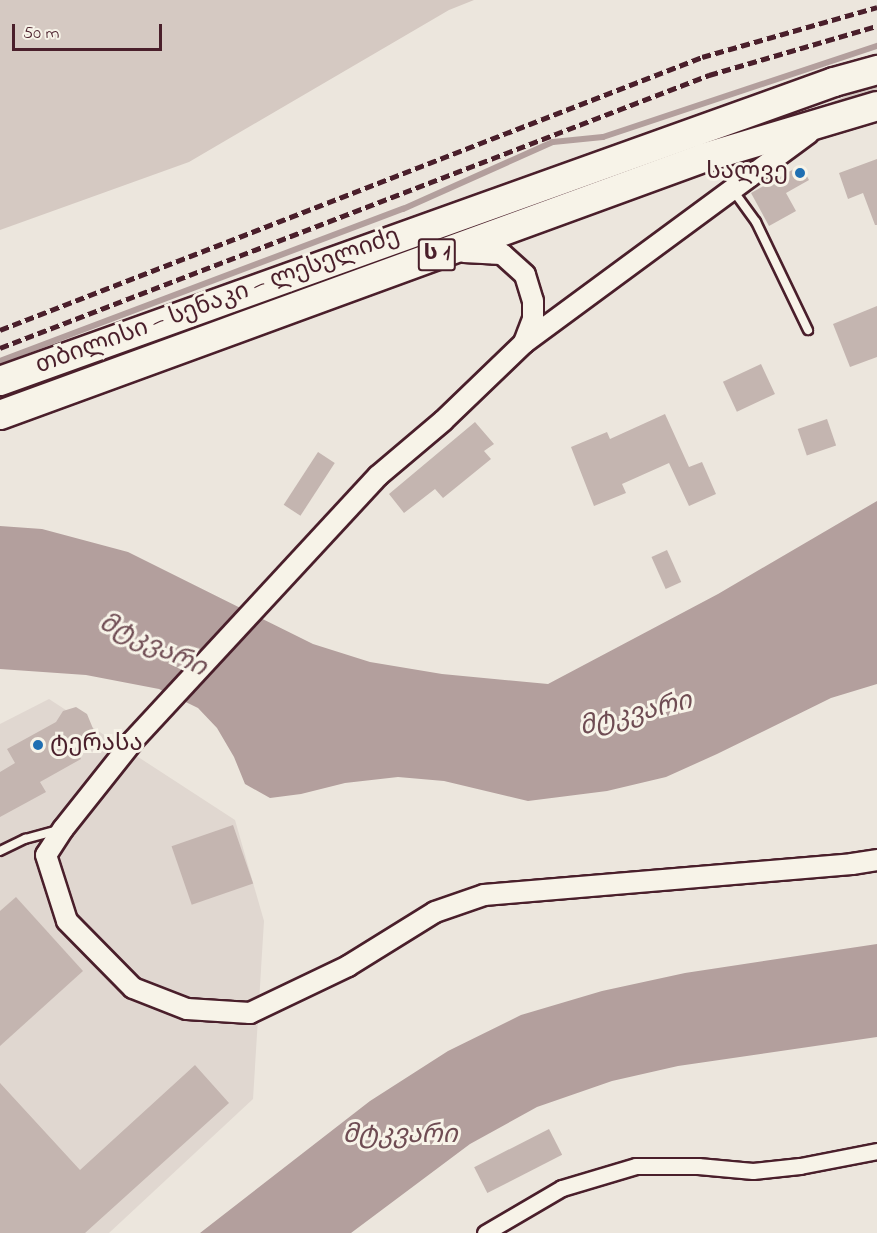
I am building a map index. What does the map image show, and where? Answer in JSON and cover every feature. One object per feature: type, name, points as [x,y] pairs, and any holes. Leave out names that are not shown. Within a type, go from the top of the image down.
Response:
[{"type":"highway","name":"თბილისი — სენაკი — ლესელიძე","points":[[0,381],[823,86],[877,70]]},
{"type":"highway","name":"თბილისი — სენაკი — ლესელიძე","points":[[0,415],[703,158],[877,106]]},
{"type":"street","points":[[832,119],[731,188],[524,343],[443,421],[378,476],[133,741],[63,829],[46,855],[67,921],[133,988],[187,1009],[250,1013],[348,966],[435,912],[484,895],[877,860]]},
{"type":"street","points":[[440,254],[487,251],[502,254],[525,275],[532,293],[533,319],[524,343]]},
{"type":"street","points":[[485,1233],[562,1188],[636,1166],[698,1166],[753,1171],[800,1166],[877,1151]]},
{"type":"lane","points":[[731,188],[756,222],[808,330]]},
{"type":"lane","points":[[0,851],[25,839],[63,829]]},
{"type":"shaded area","points":[[0,0],[474,0],[449,10],[189,162],[0,230]]},
{"type":"shaded area","points":[[877,85],[877,96],[818,108],[855,92]]},
{"type":"shaded area","points":[[49,699],[235,820],[264,921],[253,1099],[109,1233],[0,1233],[0,724]]},
{"type":"water","points":[[877,501],[877,684],[831,698],[666,777],[607,791],[528,801],[444,781],[398,777],[345,783],[301,794],[270,798],[245,784],[234,757],[217,728],[198,708],[159,689],[86,675],[0,669],[0,526],[42,529],[128,552],[313,644],[370,662],[442,674],[548,684],[718,594]]},
{"type":"water","name":"მტკვარი","points":[[877,944],[877,1037],[678,1066],[612,1081],[537,1107],[470,1144],[351,1233],[200,1233],[370,1101],[448,1051],[521,1015],[602,991],[685,973]]},
{"type":"building","points":[[877,159],[877,225],[875,225],[863,193],[848,199],[839,173]]},
{"type":"building","points":[[801,165],[809,180],[786,193],[796,211],[769,226],[751,193]]},
{"type":"building","points":[[877,306],[877,357],[850,367],[833,324]]},
{"type":"building","points":[[761,364],[775,394],[737,412],[723,382]]},
{"type":"building","points":[[665,414],[689,467],[702,462],[716,494],[689,506],[669,463],[622,484],[626,493],[594,506],[571,447],[607,432],[610,439]]},
{"type":"building","points":[[827,419],[836,445],[807,456],[798,429]]},
{"type":"building","points":[[475,422],[494,444],[484,451],[491,459],[443,498],[435,489],[404,513],[389,494]]},
{"type":"building","points":[[318,452],[335,463],[300,516],[284,505]]},
{"type":"building","points":[[667,550],[681,582],[666,589],[651,557]]},
{"type":"building","points":[[76,707],[87,714],[99,743],[79,755],[81,759],[40,782],[46,792],[0,817],[0,772],[15,763],[7,749],[56,722],[63,711]]},
{"type":"building","points":[[233,825],[253,884],[192,905],[172,846]]},
{"type":"building","points":[[16,897],[83,971],[0,1046],[0,911]]},
{"type":"building","points":[[195,1065],[229,1103],[85,1233],[0,1233],[0,1083],[80,1170]]},
{"type":"building","points":[[549,1129],[562,1155],[487,1193],[474,1167]]},
{"type":"waterway","points":[[0,361],[403,209],[553,142],[603,137],[877,46]]},
{"type":"railway","points":[[0,330],[702,57],[877,7]]},
{"type":"railway","points":[[0,348],[709,75],[877,26]]},
{"type":"place","name":"სალვე","points":[[800,173]]},
{"type":"place","name":"ტერასა","points":[[38,745]]}]
